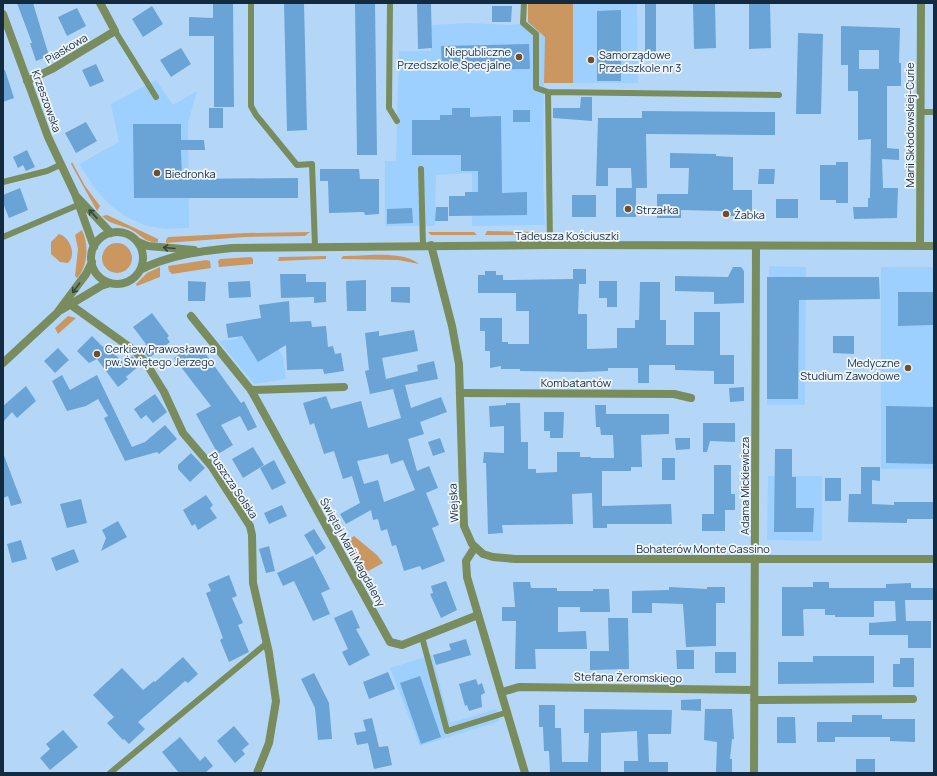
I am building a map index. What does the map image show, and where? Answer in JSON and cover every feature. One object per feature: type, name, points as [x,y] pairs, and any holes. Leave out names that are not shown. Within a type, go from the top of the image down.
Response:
[{"type":"street","points":[[100,3],[115,31]]},
{"type":"street","name":"Marii Skłodowskiej-Curie","points":[[920,246],[921,3]]},
{"type":"street","name":"Krzeszowska","points":[[3,14],[27,81],[60,165],[75,194],[78,206],[94,247]]},
{"type":"street","name":"Piaskowa","points":[[27,81],[47,72],[115,31]]},
{"type":"street","name":"Krzeszowska","points":[[75,194],[111,233]]},
{"type":"street","points":[[3,362],[57,313],[86,274],[92,262],[94,247],[101,238],[111,233],[128,234],[138,242],[143,256],[140,270],[135,277],[127,282],[118,284],[110,283],[101,286],[57,313]]},
{"type":"street","name":"Tadeusza Kościuszki","points":[[138,242],[148,246],[201,251]]},
{"type":"street","name":"Tadeusza Kościuszki","points":[[140,270],[156,263],[201,251],[232,248],[315,246],[550,245],[934,246]]},
{"type":"street","name":"Wiejska","points":[[427,246],[455,338],[461,393],[463,522],[475,547]]},
{"type":"street","name":"Adama Mickiewicza","points":[[754,773],[756,246]]},
{"type":"street","points":[[92,262],[98,275],[110,283]]},
{"type":"street","name":"Puszcza Solska","points":[[71,305],[135,351],[146,363],[164,392],[183,433],[212,467],[244,515],[252,535],[253,583],[267,643],[276,701],[268,743],[257,773]]},
{"type":"street","name":"Świętej Marii Magdaleny","points":[[191,316],[251,390],[390,642],[402,645],[478,615]]},
{"type":"street","points":[[251,390],[344,387]]},
{"type":"street","name":"Kombatantów","points":[[461,393],[674,394],[691,398]]},
{"type":"street","points":[[475,547],[467,557],[465,568],[525,773]]},
{"type":"street","name":"Bohaterów Monte Cassino","points":[[475,547],[488,556],[502,558],[934,559]]},
{"type":"street","name":"Stefana Żeromskiego","points":[[502,692],[519,687],[754,690]]},
{"type":"street","points":[[754,700],[913,699]]},
{"type":"lane","points":[[251,3],[251,106],[256,115],[297,164],[312,164],[315,246]]},
{"type":"lane","points":[[390,3],[389,108],[397,121]]},
{"type":"lane","points":[[524,3],[524,23],[536,34],[536,88],[548,92],[779,95]]},
{"type":"lane","points":[[115,31],[156,98]]},
{"type":"lane","points":[[548,92],[550,245]]},
{"type":"lane","points":[[920,112],[934,112]]},
{"type":"lane","points":[[3,182],[48,171],[60,165]]},
{"type":"lane","points":[[421,169],[427,246]]},
{"type":"lane","points":[[3,237],[78,206]]},
{"type":"lane","points":[[422,637],[446,731],[508,712]]},
{"type":"lane","points":[[110,773],[267,643]]},
{"type":"shaded area","points":[[528,3],[637,3],[638,83],[544,83],[543,175],[545,225],[472,226],[472,173],[436,175],[435,226],[385,226],[385,161],[396,161],[399,51],[431,51],[431,25],[469,23],[512,25],[528,22]]},
{"type":"shaded area","points":[[528,3],[573,3],[573,83],[544,83],[545,37],[528,22]]},
{"type":"shaded area","points":[[156,80],[173,105],[197,91],[188,123],[189,228],[165,229],[147,226],[126,217],[109,204],[96,190],[79,164],[119,142],[111,104]]},
{"type":"shaded area","points":[[72,162],[85,186],[100,206],[97,211],[71,164]]},
{"type":"shaded area","points":[[107,215],[158,239],[158,242],[150,242],[134,231],[112,223],[102,216]]},
{"type":"shaded area","points":[[82,230],[86,242],[86,255],[83,268],[77,278],[75,276],[78,249],[75,235]]},
{"type":"shaded area","points":[[487,231],[540,232],[534,235],[485,235]]},
{"type":"shaded area","points":[[310,232],[305,236],[245,237],[166,243],[168,237],[246,233]]},
{"type":"shaded area","points":[[428,232],[474,232],[477,235],[431,235]]},
{"type":"shaded area","points":[[59,234],[69,242],[71,247],[72,256],[68,263],[60,262],[51,254],[51,242]]},
{"type":"shaded area","points":[[117,243],[128,247],[132,258],[128,269],[117,273],[106,269],[102,258],[106,247]]},
{"type":"shaded area","points":[[393,255],[412,260],[419,264],[398,260],[341,259],[343,256]]},
{"type":"shaded area","points":[[326,256],[326,259],[278,261],[279,257]]},
{"type":"shaded area","points":[[251,257],[253,259],[253,264],[219,267],[218,261],[220,259]]},
{"type":"shaded area","points":[[206,260],[210,261],[211,268],[172,274],[169,271],[168,266]]},
{"type":"shaded area","points":[[769,266],[806,267],[805,405],[767,405]]},
{"type":"shaded area","points":[[160,267],[160,277],[137,286],[136,284],[147,273]]},
{"type":"shaded area","name":"Medyczne Studium Zawodowe","points":[[881,267],[934,267],[934,469],[881,469]]},
{"type":"shaded area","points":[[68,316],[76,318],[58,334],[55,328]]},
{"type":"shaded area","points":[[237,333],[276,345],[283,357],[286,379],[254,384],[219,341],[238,339]]},
{"type":"shaded area","points":[[768,476],[822,476],[822,541],[767,540]]},
{"type":"shaded area","points":[[354,536],[377,555],[383,563],[361,575],[342,543]]},
{"type":"shaded area","points":[[432,655],[450,723],[496,709],[500,721],[420,746],[390,668]]},
{"type":"building","points":[[17,3],[33,3],[49,56],[36,61],[30,43],[32,43]]},
{"type":"building","points":[[213,3],[233,3],[234,107],[214,107],[214,36],[189,36],[189,17],[213,18]]},
{"type":"building","points":[[284,3],[304,3],[307,130],[287,131]]},
{"type":"building","points":[[355,3],[375,3],[377,155],[357,155]]},
{"type":"building","points":[[417,3],[431,3],[432,48],[418,49]]},
{"type":"building","points":[[645,3],[656,3],[656,60],[645,60]]},
{"type":"building","points":[[693,3],[715,3],[716,48],[694,49]]},
{"type":"building","points":[[749,3],[770,3],[771,48],[749,49]]},
{"type":"building","points":[[152,6],[163,24],[143,37],[132,19]]},
{"type":"building","points":[[492,6],[512,6],[511,22],[492,22]]},
{"type":"building","points":[[77,8],[86,26],[67,36],[58,17]]},
{"type":"building","points":[[621,10],[621,81],[597,81],[597,11]]},
{"type":"building","points":[[841,26],[900,28],[899,63],[901,63],[901,86],[887,86],[887,148],[899,149],[899,160],[882,159],[883,188],[898,188],[897,218],[854,219],[853,207],[868,207],[868,198],[870,198],[871,139],[858,140],[858,91],[848,91],[848,65],[841,65]],"holes":[[[859,50],[879,50],[879,69],[859,69]]]},
{"type":"building","points":[[798,33],[823,34],[821,114],[796,114]]},
{"type":"building","points":[[529,44],[530,69],[442,70],[441,46]]},
{"type":"building","points":[[181,48],[191,64],[171,77],[160,60]]},
{"type":"building","points":[[96,64],[104,81],[90,87],[82,70]]},
{"type":"building","points":[[3,70],[5,70],[14,98],[3,102]]},
{"type":"building","points":[[581,97],[592,97],[592,121],[553,118],[553,108],[580,108]]},
{"type":"building","points":[[209,108],[223,108],[223,128],[209,128]]},
{"type":"building","points":[[452,108],[470,108],[470,117],[501,116],[502,193],[527,192],[527,215],[449,216],[449,196],[465,196],[465,192],[478,192],[478,171],[461,171],[461,155],[412,155],[412,120],[440,120],[440,115],[452,115]]},
{"type":"building","points":[[513,110],[530,110],[530,122],[513,122]]},
{"type":"building","points":[[642,111],[775,112],[775,135],[646,134],[647,188],[632,188],[631,168],[608,168],[608,186],[596,186],[598,118],[642,118]]},
{"type":"building","points":[[86,122],[97,141],[76,153],[65,133]]},
{"type":"building","points":[[133,124],[181,124],[181,140],[204,140],[205,150],[181,150],[182,179],[298,178],[298,198],[134,198]]},
{"type":"building","points":[[27,150],[35,167],[26,171],[23,165],[18,168],[13,157]]},
{"type":"building","points":[[670,153],[716,154],[716,156],[733,157],[733,190],[752,190],[752,216],[722,216],[722,211],[681,210],[681,218],[657,218],[657,194],[688,194],[689,168],[670,168]]},
{"type":"building","points":[[836,162],[848,162],[848,203],[836,203],[836,200],[820,200],[820,165],[836,165]]},
{"type":"building","points":[[320,169],[359,169],[360,179],[379,179],[379,214],[365,215],[364,212],[329,213],[328,181],[320,181]]},
{"type":"building","points":[[759,169],[775,169],[774,184],[758,184]]},
{"type":"building","points":[[20,188],[28,210],[9,218],[3,203],[3,195]]},
{"type":"building","points":[[616,188],[636,188],[636,217],[616,217]]},
{"type":"building","points":[[572,195],[596,195],[596,217],[572,217]]},
{"type":"building","points":[[776,199],[798,199],[798,218],[776,218]]},
{"type":"building","points":[[436,207],[448,207],[448,221],[435,221]]},
{"type":"building","points":[[412,208],[413,223],[387,224],[387,209]]},
{"type":"building","points":[[733,267],[741,267],[744,271],[744,303],[714,304],[714,292],[675,291],[675,276],[728,277]]},
{"type":"building","points":[[573,269],[586,269],[586,284],[579,284],[578,314],[587,314],[587,349],[617,348],[617,328],[635,328],[635,320],[639,320],[640,282],[660,282],[660,320],[666,320],[666,345],[694,345],[694,312],[720,312],[720,355],[734,355],[734,384],[714,384],[714,371],[675,370],[675,365],[649,365],[649,383],[638,383],[638,368],[608,368],[608,371],[580,372],[520,371],[520,369],[501,369],[501,366],[490,368],[490,351],[485,351],[485,331],[480,331],[480,318],[502,318],[502,342],[508,342],[508,344],[529,344],[529,311],[516,311],[516,293],[478,293],[478,275],[485,275],[485,271],[496,271],[496,275],[503,275],[503,280],[573,279]]},
{"type":"building","points":[[280,274],[306,274],[306,282],[326,282],[326,302],[314,303],[314,297],[281,298]]},
{"type":"building","points":[[767,277],[879,277],[880,299],[799,300],[798,399],[767,399]]},
{"type":"building","points":[[366,280],[366,311],[347,311],[346,281]]},
{"type":"building","points":[[188,281],[206,282],[205,301],[188,301]]},
{"type":"building","points":[[250,281],[251,297],[229,298],[228,282]]},
{"type":"building","points":[[599,281],[617,281],[617,307],[607,307],[607,298],[599,298]]},
{"type":"building","points":[[391,287],[410,287],[410,303],[391,302]]},
{"type":"building","points":[[898,292],[933,292],[933,325],[898,326]]},
{"type":"building","points":[[289,301],[290,322],[311,321],[312,327],[326,326],[328,347],[333,346],[335,354],[341,353],[344,371],[324,374],[323,369],[287,370],[286,345],[258,362],[242,336],[228,338],[226,324],[261,318],[259,305]]},
{"type":"building","points":[[152,313],[169,336],[167,338],[170,342],[149,358],[141,349],[146,344],[133,327]]},
{"type":"building","points":[[414,330],[418,351],[382,358],[386,379],[418,371],[417,365],[434,361],[438,379],[405,385],[411,408],[441,397],[447,412],[420,422],[424,434],[408,439],[417,471],[429,466],[438,488],[426,493],[439,525],[432,528],[445,561],[422,570],[420,566],[404,571],[396,545],[392,546],[387,529],[381,531],[378,519],[373,520],[371,510],[346,524],[340,514],[360,503],[352,476],[343,479],[334,451],[324,454],[314,423],[310,425],[303,403],[326,396],[331,409],[361,401],[368,428],[401,418],[393,389],[370,394],[365,371],[369,370],[365,333],[379,331],[379,336]],"holes":[[[388,454],[391,464],[403,460],[415,490],[384,502],[378,480],[364,484],[357,461]]]},
{"type":"building","points":[[92,336],[103,347],[105,345],[124,363],[132,356],[140,365],[126,377],[128,379],[118,387],[97,359],[89,363],[77,351]]},
{"type":"building","points":[[833,336],[854,336],[854,354],[833,353]]},
{"type":"building","points":[[200,346],[241,403],[244,401],[257,427],[248,431],[240,416],[221,425],[233,445],[218,454],[196,414],[211,406],[174,358],[182,352],[186,356]]},
{"type":"building","points":[[58,348],[69,360],[55,373],[44,361]]},
{"type":"building","points":[[62,375],[70,390],[97,375],[132,447],[145,442],[165,425],[177,439],[159,454],[157,452],[125,461],[104,418],[108,416],[98,399],[86,406],[67,411],[52,381]]},
{"type":"building","points":[[26,386],[36,401],[17,418],[12,412],[3,422],[3,406]]},
{"type":"building","points":[[744,387],[744,401],[730,402],[729,388]]},
{"type":"building","points":[[155,394],[167,412],[153,423],[146,415],[141,419],[134,409]]},
{"type":"building","points":[[506,403],[520,403],[521,442],[528,442],[528,469],[536,469],[536,473],[557,472],[557,452],[580,452],[580,457],[614,458],[613,435],[601,435],[600,427],[596,427],[595,405],[606,405],[606,414],[669,414],[669,434],[641,435],[642,467],[631,467],[631,471],[602,471],[602,506],[671,504],[672,524],[607,524],[607,528],[593,528],[592,493],[572,494],[573,524],[502,525],[503,533],[488,534],[486,463],[483,463],[484,452],[504,453],[504,426],[490,427],[489,406],[506,405]]},
{"type":"building","points":[[886,406],[934,407],[934,464],[886,463]]},
{"type":"building","points":[[544,412],[564,412],[563,438],[550,438],[550,431],[544,431]]},
{"type":"building","points":[[703,423],[735,423],[735,442],[710,441],[707,452],[703,452]]},
{"type":"building","points":[[440,438],[445,452],[433,456],[428,442]]},
{"type":"building","points":[[675,438],[690,438],[690,449],[676,450]]},
{"type":"building","points":[[253,447],[264,465],[243,478],[232,459]]},
{"type":"building","points":[[775,449],[792,449],[792,477],[796,477],[796,508],[814,508],[813,532],[774,532]]},
{"type":"building","points":[[3,453],[22,503],[11,506],[8,496],[3,498]]},
{"type":"building","points":[[191,453],[205,468],[190,482],[178,469],[178,465]]},
{"type":"building","points":[[662,458],[675,458],[675,480],[662,480]]},
{"type":"building","points":[[274,460],[286,483],[272,490],[260,468]]},
{"type":"building","points":[[714,465],[731,465],[731,494],[735,494],[735,510],[725,510],[725,531],[702,531],[702,514],[714,514]]},
{"type":"building","points":[[861,467],[880,467],[880,481],[872,480],[872,504],[894,505],[894,502],[934,502],[934,519],[907,519],[907,523],[848,522],[849,494],[861,494]]},
{"type":"building","points":[[825,478],[841,478],[841,501],[825,501]]},
{"type":"building","points":[[206,495],[213,505],[210,508],[217,518],[198,530],[195,524],[192,526],[183,510]]},
{"type":"building","points":[[81,499],[87,523],[67,528],[60,504]]},
{"type":"building","points":[[282,505],[287,516],[269,524],[264,513]]},
{"type":"building","points":[[118,521],[127,537],[101,551],[106,538],[102,530]]},
{"type":"building","points":[[314,529],[326,548],[316,555],[304,535]]},
{"type":"building","points":[[21,540],[27,559],[12,563],[7,544]]},
{"type":"building","points":[[269,546],[275,571],[266,573],[259,549]]},
{"type":"building","points":[[74,549],[79,562],[56,571],[51,558]]},
{"type":"building","points":[[313,556],[330,589],[321,593],[330,614],[313,621],[294,581],[283,586],[277,573]]},
{"type":"building","points":[[229,575],[237,596],[232,598],[243,623],[238,625],[249,652],[229,662],[220,640],[223,638],[206,593],[211,591],[208,584]]},
{"type":"building","points":[[446,581],[457,610],[441,618],[430,594],[433,593],[431,586]]},
{"type":"building","points":[[513,582],[530,582],[531,588],[557,588],[557,591],[593,591],[593,589],[609,589],[610,612],[580,612],[580,607],[558,607],[558,632],[586,631],[587,649],[535,649],[536,669],[515,669],[516,621],[502,621],[502,607],[515,607]]},
{"type":"building","points":[[813,582],[829,582],[829,588],[886,588],[886,584],[911,583],[911,588],[934,588],[934,600],[905,600],[906,621],[931,621],[931,648],[908,648],[908,635],[869,635],[869,623],[896,621],[895,601],[874,601],[874,617],[835,617],[835,615],[825,615],[825,609],[805,609],[803,610],[804,636],[782,636],[782,587],[813,587]]},
{"type":"building","points":[[669,587],[707,589],[707,587],[725,587],[725,603],[716,603],[716,646],[686,647],[683,604],[652,603],[652,613],[632,613],[632,591],[669,590]]},
{"type":"building","points":[[352,610],[360,628],[356,629],[370,655],[349,666],[342,652],[348,649],[334,618]]},
{"type":"building","points":[[608,618],[628,618],[629,669],[590,670],[590,651],[609,651]]},
{"type":"building","points":[[466,639],[471,655],[436,665],[433,655],[451,650],[449,644]]},
{"type":"building","points":[[676,650],[694,650],[694,669],[677,669]]},
{"type":"building","points":[[715,652],[736,652],[736,673],[715,673]]},
{"type":"building","points":[[813,656],[874,656],[874,683],[778,684],[778,662],[813,662]]},
{"type":"building","points":[[183,657],[198,674],[188,683],[185,681],[138,722],[145,729],[129,744],[124,739],[123,740],[107,723],[114,717],[93,695],[122,668],[143,690],[154,681],[155,682]]},
{"type":"building","points":[[900,658],[914,658],[914,687],[893,687],[893,664],[900,664]]},
{"type":"building","points":[[388,672],[395,689],[369,699],[363,682]]},
{"type":"building","points":[[314,673],[329,703],[332,739],[318,740],[315,708],[301,679]]},
{"type":"building","points":[[420,676],[441,737],[421,744],[400,683]]},
{"type":"building","points":[[476,679],[478,685],[482,683],[485,693],[481,695],[482,707],[469,711],[467,705],[465,706],[459,684]]},
{"type":"building","points":[[701,699],[701,711],[681,710],[681,700]]},
{"type":"building","points":[[539,705],[555,705],[555,728],[561,728],[562,762],[588,762],[589,733],[584,733],[584,709],[672,710],[671,734],[648,734],[649,762],[668,762],[668,773],[624,773],[624,761],[638,761],[637,731],[601,733],[601,773],[550,773],[549,751],[544,751],[543,727],[539,727]]},
{"type":"building","points":[[705,709],[732,709],[734,739],[732,739],[730,759],[732,759],[732,773],[716,773],[717,742],[704,740]]},
{"type":"building","points":[[852,715],[882,715],[882,719],[915,719],[915,742],[890,741],[890,737],[835,737],[835,742],[817,742],[817,722],[852,722]]},
{"type":"building","points":[[777,717],[795,717],[796,743],[777,743]]},
{"type":"building","points":[[372,718],[379,747],[388,746],[392,765],[374,769],[368,743],[357,745],[354,733],[366,731],[363,720]]},
{"type":"building","points":[[234,726],[249,744],[242,750],[245,754],[235,763],[217,741]]},
{"type":"building","points":[[63,730],[78,747],[50,770],[40,758],[50,749],[46,744]]},
{"type":"building","points":[[180,737],[200,761],[205,756],[213,766],[205,773],[179,773],[162,752]]},
{"type":"building","points":[[856,759],[875,759],[875,773],[856,773]]},
{"type":"place","name":"Niepubliczne Przedszkole Specjalne","points":[[519,57]]},
{"type":"place","name":"Samorządowe Przedszkole nr 3","points":[[591,60]]},
{"type":"place","name":"Biedronka","points":[[157,173]]},
{"type":"place","name":"Strzałka","points":[[628,209]]},
{"type":"place","name":"Żabka","points":[[726,214]]},
{"type":"place","name":"Cerkiew Prawosławna pw. Świętego Jerzego","points":[[97,354]]},
{"type":"place","name":"Medyczne Studium Zawodowe","points":[[908,368]]}]
